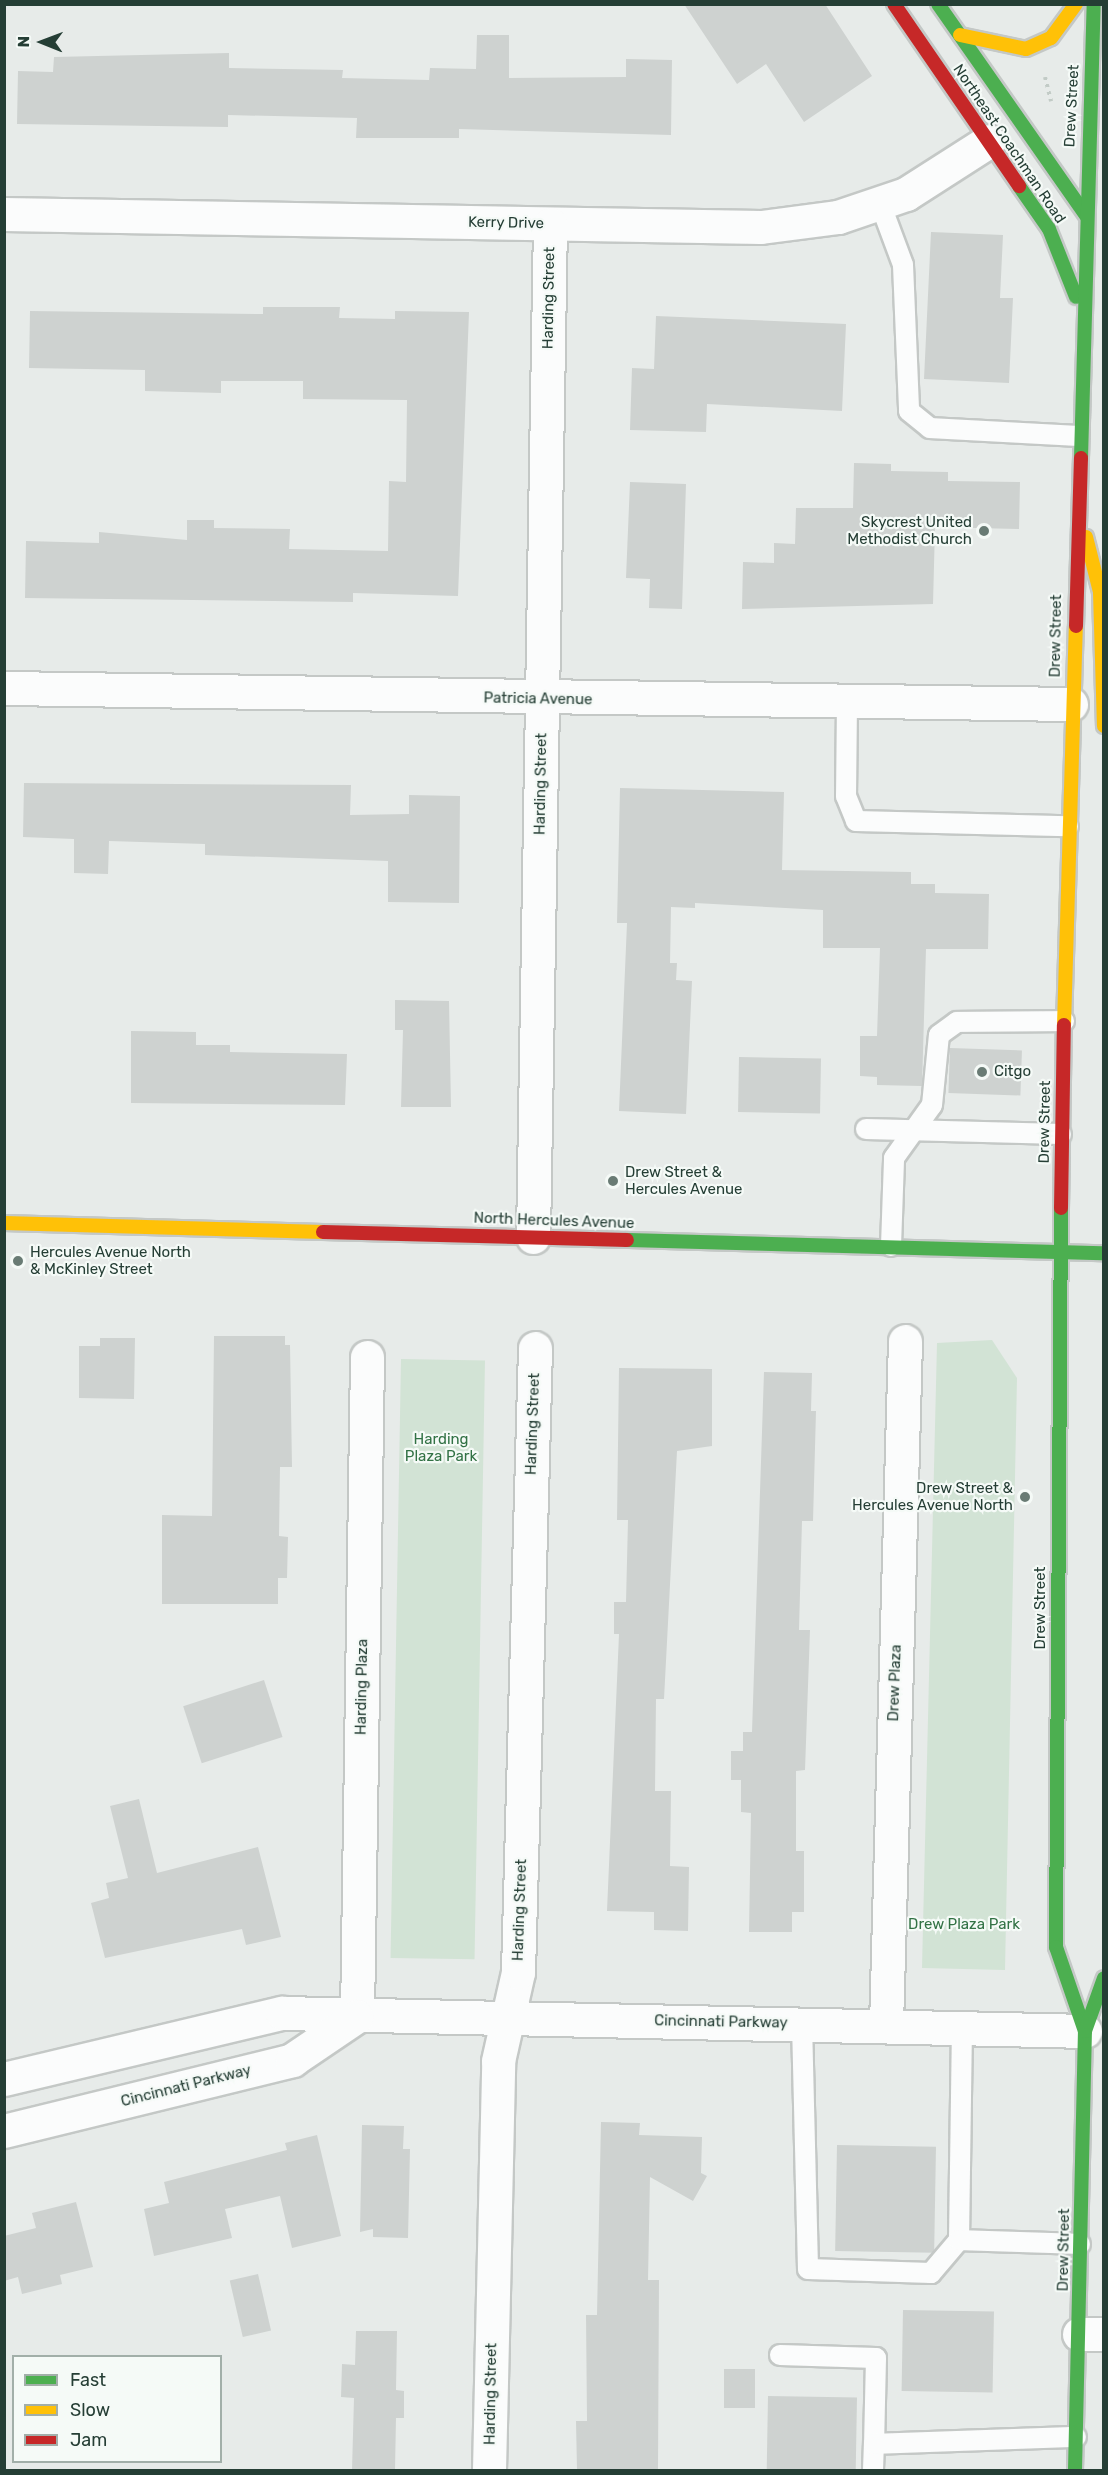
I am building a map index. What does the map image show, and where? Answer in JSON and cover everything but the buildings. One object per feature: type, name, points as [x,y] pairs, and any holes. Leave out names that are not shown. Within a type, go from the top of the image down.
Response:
[{"type":"main road","name":"Northeast Coachman Road","points":[[894,4],[1049,229],[1081,309]]},
{"type":"main road","name":"Northeast Coachman Road","points":[[938,4],[1084,209]]},
{"type":"main road","points":[[960,35],[1026,49],[1051,38],[1076,4]]},
{"type":"main road","name":"Drew Street","points":[[1075,2470],[1076,2436],[1091,2334],[1080,2244],[1084,2031],[1056,1947],[1059,1252],[1081,309],[1094,4]]},
{"type":"main road","name":"Drew Street","points":[[1084,209],[1104,254]]},
{"type":"main road","points":[[1076,498],[1100,592],[1104,726]]},
{"type":"main road","name":"North Hercules Avenue","points":[[4,1223],[1104,1253]]},
{"type":"main road","name":"Drew Street","points":[[1084,2031],[1104,1978]]},
{"type":"street","name":"Kerry Drive","points":[[4,214],[761,227],[838,217],[906,194],[989,141]]},
{"type":"street","name":"Harding Street","points":[[533,1237],[550,224]]},
{"type":"street","name":"Patricia Avenue","points":[[4,688],[543,700],[1071,704]]},
{"type":"street","name":"Drew Plaza","points":[[886,2025],[904,1341]]},
{"type":"street","name":"Harding Street","points":[[489,2470],[498,2061],[518,1972],[535,1348]]},
{"type":"street","name":"Harding Plaza","points":[[357,2016],[367,1357]]},
{"type":"street","name":"Cincinnati Parkway","points":[[4,2079],[282,2013],[1084,2031]]},
{"type":"street","name":"Cincinnati Parkway","points":[[4,2131],[292,2060],[357,2016]]},
{"type":"lane","points":[[880,203],[903,265],[909,411],[930,428],[1078,436]]},
{"type":"lane","points":[[847,702],[846,796],[856,821],[1068,826]]},
{"type":"lane","points":[[891,1246],[894,1158],[919,1130],[932,1105],[939,1035],[957,1022],[1064,1021]]},
{"type":"lane","points":[[866,1129],[1061,1134]]},
{"type":"lane","points":[[802,2023],[808,2270],[931,2273],[959,2241],[962,2027]]},
{"type":"lane","points":[[959,2241],[1080,2244]]},
{"type":"lane","points":[[780,2355],[876,2358],[873,2470]]},
{"type":"lane","points":[[874,2444],[1076,2436]]},
{"type":"path","points":[[1043,71],[1054,114]]},
{"type":"green space","name":"Drew Plaza Park","points":[[992,1340],[1017,1378],[1005,1970],[922,1968],[937,1343]]},
{"type":"green space","name":"Harding Plaza Park","points":[[401,1359],[485,1360],[475,1959],[391,1958]]},
{"type":"traffic: fast","points":[[938,4],[1087,217]]},
{"type":"traffic: fast","points":[[1081,458],[1094,4]]},
{"type":"traffic: fast","points":[[1019,186],[1049,229],[1076,297]]},
{"type":"traffic: fast","points":[[1061,1208],[1056,1947],[1085,2031]]},
{"type":"traffic: fast","points":[[627,1240],[1104,1253]]},
{"type":"traffic: fast","points":[[1075,2470],[1085,2031],[1104,1978]]},
{"type":"traffic: slow","points":[[960,35],[1026,49],[1051,38],[1076,4]]},
{"type":"traffic: slow","points":[[1086,537],[1100,592],[1104,726]]},
{"type":"traffic: slow","points":[[1064,1025],[1076,626]]},
{"type":"traffic: slow","points":[[4,1223],[323,1232]]},
{"type":"traffic: jam","points":[[894,4],[1019,186]]},
{"type":"traffic: jam","points":[[1076,626],[1081,458]]},
{"type":"traffic: jam","points":[[1061,1208],[1064,1025]]},
{"type":"traffic: jam","points":[[323,1232],[627,1240]]},
{"type":"place","name":"Skycrest United Methodist Church","points":[[984,531]]},
{"type":"place","name":"Citgo","points":[[982,1072]]},
{"type":"place","name":"Drew Street & Hercules Avenue","points":[[613,1181]]},
{"type":"place","name":"Hercules Avenue North & McKinley Street","points":[[18,1261]]},
{"type":"place","name":"Drew Street & Hercules Avenue North","points":[[1025,1497]]}]
